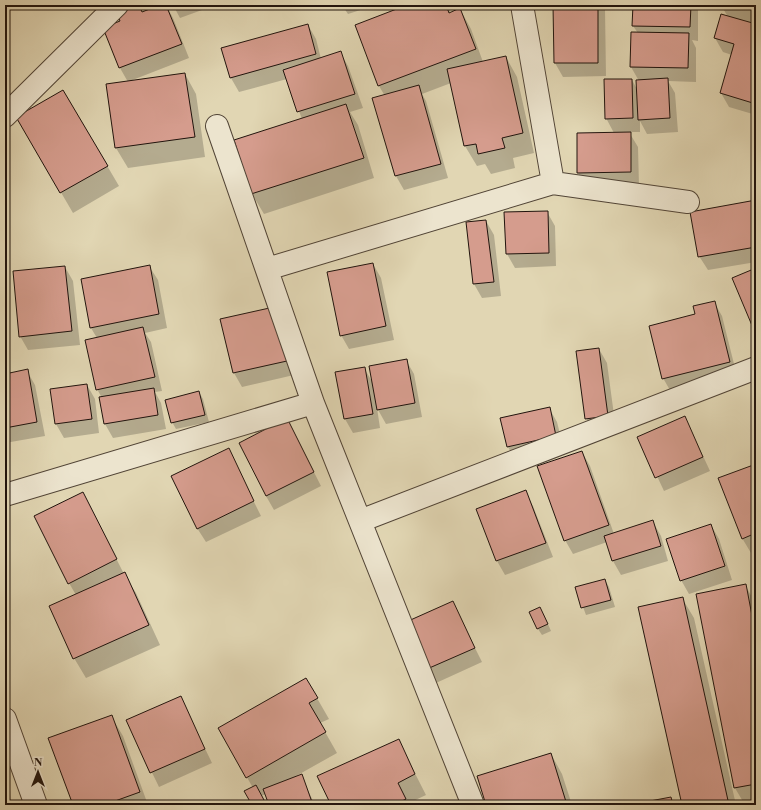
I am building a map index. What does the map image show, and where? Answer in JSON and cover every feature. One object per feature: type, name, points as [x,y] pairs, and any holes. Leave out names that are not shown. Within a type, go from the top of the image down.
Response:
[{"type":"street","points":[[5,116],[117,5]]},
{"type":"street","points":[[522,5],[553,182]]},
{"type":"street","points":[[217,126],[313,403],[473,805]]},
{"type":"street","points":[[267,269],[553,182],[688,202]]},
{"type":"street","points":[[360,521],[756,368]]},
{"type":"street","points":[[5,495],[313,403]]},
{"type":"street","points":[[5,719],[36,805]]},
{"type":"building","points":[[139,5],[142,12],[160,5],[166,5],[182,44],[119,68],[103,28],[120,21],[117,13]]},
{"type":"building","points":[[407,5],[446,5],[449,13],[460,8],[476,49],[378,86],[355,25]]},
{"type":"building","points":[[553,5],[598,5],[598,63],[554,63]]},
{"type":"building","points":[[633,5],[691,5],[690,27],[632,26]]},
{"type":"building","points":[[721,14],[756,24],[756,104],[720,93],[734,44],[714,38]]},
{"type":"building","points":[[308,24],[316,54],[230,78],[221,48]]},
{"type":"building","points":[[631,32],[689,33],[688,68],[630,67]]},
{"type":"building","points":[[341,51],[355,94],[297,112],[283,70]]},
{"type":"building","points":[[506,56],[523,133],[502,138],[505,148],[478,154],[476,144],[464,146],[447,69]]},
{"type":"building","points":[[185,73],[195,137],[115,148],[106,84]]},
{"type":"building","points":[[668,78],[670,118],[638,120],[636,80]]},
{"type":"building","points":[[604,79],[632,79],[633,118],[605,119]]},
{"type":"building","points":[[419,85],[441,164],[395,176],[372,98]]},
{"type":"building","points":[[63,90],[108,166],[60,193],[16,117]]},
{"type":"building","points":[[346,104],[364,158],[251,194],[234,140]]},
{"type":"building","points":[[631,132],[631,172],[577,173],[577,133]]},
{"type":"building","points":[[756,200],[756,247],[698,257],[690,212]]},
{"type":"building","points":[[548,211],[549,253],[506,254],[504,212]]},
{"type":"building","points":[[486,220],[494,282],[473,284],[466,222]]},
{"type":"building","points":[[373,263],[386,326],[340,336],[327,272]]},
{"type":"building","points":[[150,265],[159,314],[90,328],[81,279]]},
{"type":"building","points":[[65,266],[72,331],[19,337],[13,271]]},
{"type":"building","points":[[756,268],[756,335],[732,278]]},
{"type":"building","points":[[715,301],[730,362],[662,379],[649,326],[695,314],[693,306]]},
{"type":"building","points":[[274,307],[287,361],[233,373],[220,319]]},
{"type":"building","points":[[143,327],[155,377],[96,390],[85,340]]},
{"type":"building","points":[[599,348],[608,416],[585,419],[576,351]]},
{"type":"building","points":[[407,359],[415,403],[377,410],[369,366]]},
{"type":"building","points":[[365,367],[373,414],[344,419],[335,372]]},
{"type":"building","points":[[28,369],[37,422],[5,428],[5,374]]},
{"type":"building","points":[[87,384],[92,419],[55,424],[50,389]]},
{"type":"building","points":[[154,388],[158,415],[104,424],[99,397]]},
{"type":"building","points":[[199,391],[205,415],[171,423],[165,400]]},
{"type":"building","points":[[550,407],[556,436],[507,447],[500,418]]},
{"type":"building","points":[[685,416],[703,457],[655,478],[637,437]]},
{"type":"building","points":[[287,418],[314,472],[266,496],[239,443]]},
{"type":"building","points":[[229,448],[254,501],[197,529],[171,476]]},
{"type":"building","points":[[582,451],[609,525],[564,541],[537,466]]},
{"type":"building","points":[[756,464],[756,533],[742,539],[718,478]]},
{"type":"building","points":[[526,490],[546,543],[496,561],[476,509]]},
{"type":"building","points":[[83,492],[117,559],[68,584],[34,516]]},
{"type":"building","points":[[653,520],[661,546],[612,561],[604,536]]},
{"type":"building","points":[[711,524],[725,566],[680,581],[666,539]]},
{"type":"building","points":[[125,572],[149,625],[73,659],[49,606]]},
{"type":"building","points":[[605,579],[611,600],[581,608],[575,587]]},
{"type":"building","points":[[746,584],[756,637],[756,784],[734,788],[696,594]]},
{"type":"building","points":[[683,597],[729,805],[682,805],[638,607]]},
{"type":"building","points":[[453,601],[475,648],[427,669],[406,622]]},
{"type":"building","points":[[540,607],[548,624],[537,629],[529,612]]},
{"type":"building","points":[[306,678],[318,698],[309,703],[326,732],[246,778],[218,728]]},
{"type":"building","points":[[181,696],[205,749],[150,773],[126,720]]},
{"type":"building","points":[[112,715],[140,792],[104,805],[73,805],[48,738]]},
{"type":"building","points":[[399,739],[415,774],[398,783],[406,799],[394,805],[331,805],[317,776]]},
{"type":"building","points":[[551,753],[567,805],[486,805],[477,776]]},
{"type":"building","points":[[302,774],[313,805],[269,805],[263,789]]},
{"type":"building","points":[[256,785],[264,800],[252,805],[244,791]]},
{"type":"building","points":[[671,797],[673,805],[629,805]]}]
